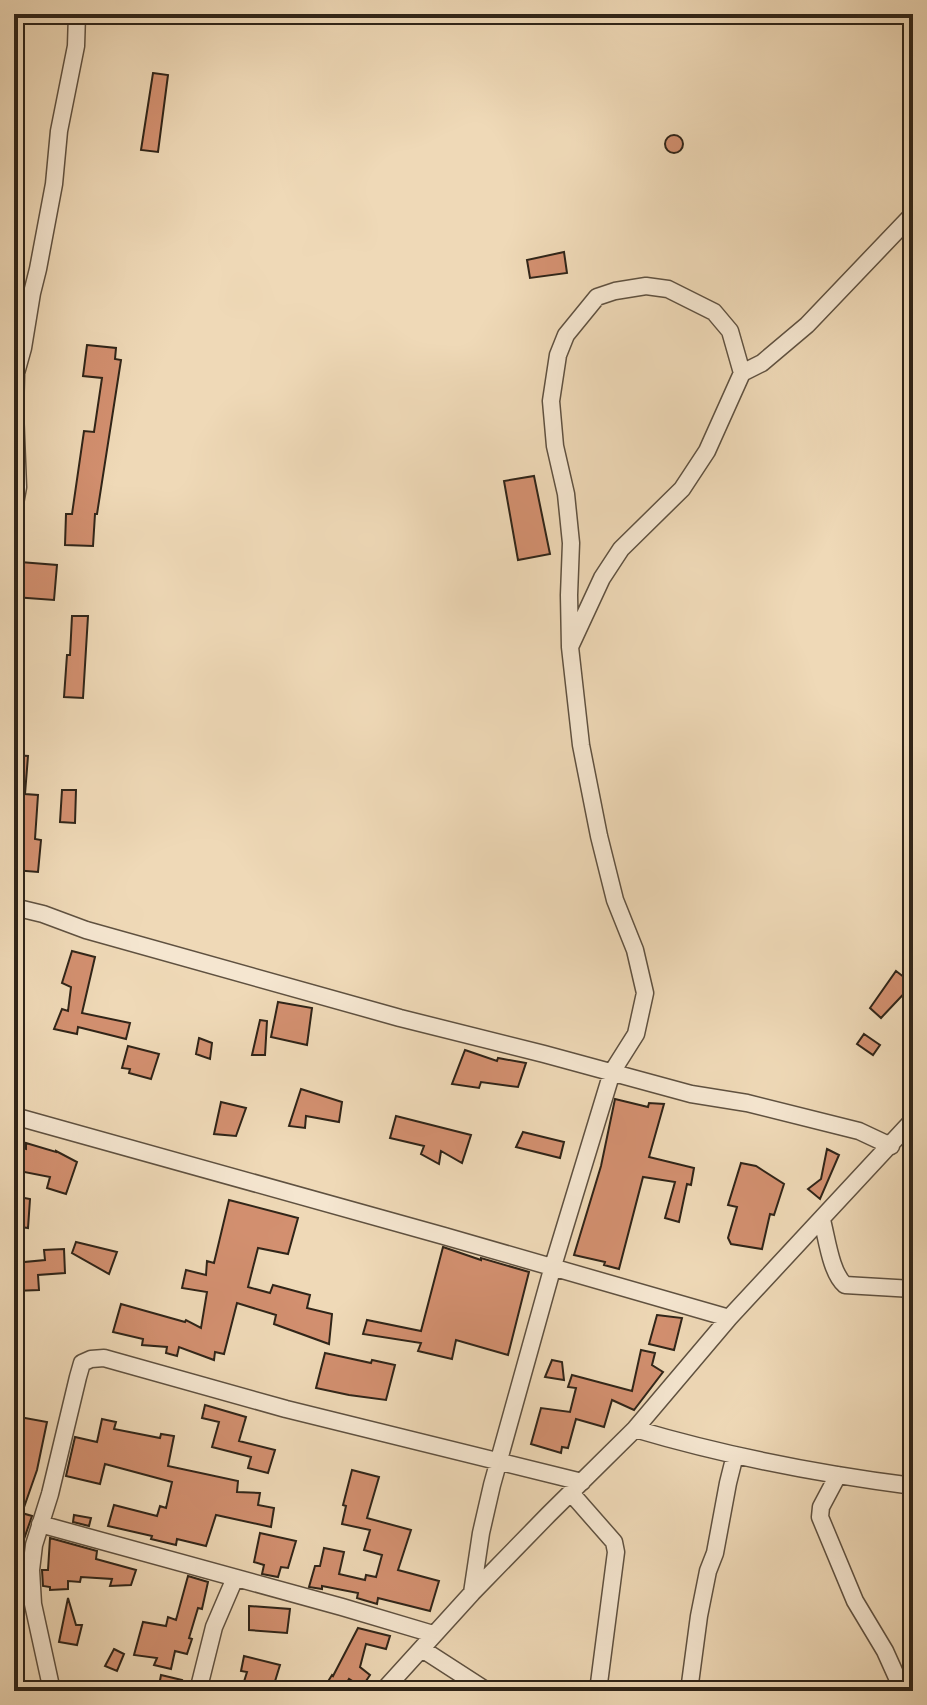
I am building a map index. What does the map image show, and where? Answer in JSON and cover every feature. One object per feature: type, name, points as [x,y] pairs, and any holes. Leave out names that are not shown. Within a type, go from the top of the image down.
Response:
[{"type":"street","points":[[14,509],[18,487],[16,373],[54,184],[59,131],[76,46],[77,14]]},
{"type":"street","points":[[570,647],[602,578],[621,549],[682,489],[707,451],[742,373],[762,363],[807,325],[913,214]]},
{"type":"street","points":[[472,1593],[492,1485],[553,1266],[612,1072],[636,1034],[645,993],[635,950],[615,900],[581,745],[570,647],[571,543],[551,401],[558,355],[566,335],[597,297],[646,286],[668,289],[714,312],[730,331],[742,373]]},
{"type":"street","points":[[14,907],[400,1018],[691,1094],[747,1103],[859,1131],[891,1146]]},
{"type":"street","points":[[14,1116],[729,1318]]},
{"type":"street","points":[[383,1691],[472,1593],[635,1429],[729,1318],[913,1120]]},
{"type":"street","points":[[822,1220],[835,1269],[839,1280],[845,1285],[913,1289]]},
{"type":"street","points":[[52,1691],[31,1586],[34,1545],[50,1494],[82,1363],[104,1358],[286,1409],[500,1463],[576,1487],[614,1542],[616,1552],[598,1691]]},
{"type":"street","points":[[635,1429],[735,1455],[913,1486]]},
{"type":"street","points":[[689,1691],[699,1616],[735,1455]]},
{"type":"street","points":[[838,1475],[821,1507],[820,1517],[855,1601],[885,1651],[903,1691]]},
{"type":"street","points":[[40,1524],[433,1634]]},
{"type":"street","points":[[198,1691],[214,1627],[235,1578]]},
{"type":"street","points":[[422,1649],[487,1691]]},
{"type":"building","points":[[153,73],[168,75],[158,152],[141,150]]},
{"type":"building","points":[[674,135],[683,144],[674,153],[665,144]]},
{"type":"building","points":[[564,252],[567,273],[530,278],[527,260]]},
{"type":"building","points":[[87,345],[116,348],[115,359],[121,360],[95,514],[93,546],[65,545],[66,514],[72,514],[84,431],[94,432],[102,378],[83,376]]},
{"type":"building","points":[[534,476],[550,554],[518,560],[504,481]]},
{"type":"building","points":[[20,562],[57,565],[54,600],[14,597],[15,574],[19,575]]},
{"type":"building","points":[[72,616],[88,616],[83,698],[64,697]]},
{"type":"building","points":[[14,755],[28,756],[25,794],[38,795],[35,839],[41,840],[38,872],[14,870]]},
{"type":"building","points":[[62,790],[76,790],[75,823],[60,822]]},
{"type":"building","points":[[72,951],[95,957],[82,1013],[130,1023],[126,1039],[78,1027],[77,1034],[54,1029],[62,1009],[68,1011],[71,987],[62,983]]},
{"type":"building","points":[[896,971],[913,984],[881,1018],[870,1008]]},
{"type":"building","points":[[278,1002],[312,1008],[307,1045],[271,1037]]},
{"type":"building","points":[[260,1020],[267,1021],[265,1055],[252,1055]]},
{"type":"building","points":[[864,1034],[880,1045],[873,1055],[857,1044]]},
{"type":"building","points":[[199,1038],[212,1043],[210,1059],[196,1054]]},
{"type":"building","points":[[128,1046],[159,1054],[151,1079],[122,1068]]},
{"type":"building","points":[[465,1050],[497,1061],[498,1058],[526,1063],[518,1087],[481,1082],[479,1088],[452,1084]]},
{"type":"building","points":[[301,1089],[342,1102],[339,1122],[306,1116],[305,1128],[289,1126]]},
{"type":"building","points":[[615,1099],[648,1107],[649,1103],[664,1104],[649,1157],[694,1168],[691,1185],[687,1184],[679,1222],[665,1218],[675,1182],[643,1177],[619,1269],[604,1265],[605,1262],[574,1255],[601,1166]]},
{"type":"building","points":[[221,1102],[246,1108],[236,1136],[214,1134]]},
{"type":"building","points":[[396,1116],[471,1135],[462,1163],[441,1151],[439,1164],[421,1154],[424,1146],[390,1138]]},
{"type":"building","points":[[523,1132],[564,1142],[560,1158],[516,1147]]},
{"type":"building","points":[[26,1143],[56,1151],[77,1162],[66,1194],[47,1188],[50,1177],[14,1170],[15,1146],[26,1149]]},
{"type":"building","points":[[827,1149],[839,1155],[820,1199],[808,1189],[821,1179]]},
{"type":"building","points":[[741,1163],[756,1166],[784,1184],[774,1215],[770,1214],[762,1249],[731,1244],[728,1238],[737,1207],[728,1205]]},
{"type":"building","points":[[14,1196],[30,1199],[28,1228],[14,1226]]},
{"type":"building","points":[[229,1200],[298,1218],[288,1254],[258,1248],[248,1287],[270,1293],[273,1285],[310,1295],[307,1308],[332,1314],[329,1344],[274,1324],[276,1315],[237,1303],[224,1354],[215,1352],[214,1360],[179,1347],[177,1356],[166,1353],[167,1347],[142,1345],[143,1339],[113,1332],[121,1304],[186,1320],[201,1328],[207,1292],[182,1288],[186,1270],[206,1275],[207,1261],[214,1263]]},
{"type":"building","points":[[76,1242],[117,1252],[109,1274],[72,1253]]},
{"type":"building","points":[[443,1247],[529,1272],[508,1355],[456,1340],[452,1359],[418,1351],[421,1343],[363,1334],[367,1320],[421,1331]]},
{"type":"building","points":[[64,1249],[65,1273],[38,1275],[39,1290],[14,1291],[14,1263],[45,1260],[44,1250]]},
{"type":"building","points":[[657,1315],[682,1318],[674,1350],[649,1344]]},
{"type":"building","points":[[641,1350],[655,1353],[652,1365],[663,1372],[634,1410],[612,1400],[604,1427],[576,1419],[568,1448],[562,1447],[561,1453],[531,1444],[541,1408],[570,1412],[576,1388],[568,1387],[572,1375],[632,1391]]},
{"type":"building","points":[[325,1353],[395,1365],[386,1400],[316,1388]]},
{"type":"building","points":[[552,1360],[562,1362],[564,1380],[545,1377]]},
{"type":"building","points":[[205,1405],[246,1417],[239,1441],[275,1450],[268,1473],[248,1468],[251,1457],[212,1447],[219,1422],[202,1418]]},
{"type":"building","points":[[14,1416],[47,1422],[37,1470],[22,1513],[32,1516],[16,1562],[14,1469],[23,1441],[18,1440],[20,1433],[14,1433]]},
{"type":"building","points":[[102,1419],[116,1422],[114,1429],[160,1438],[161,1434],[174,1436],[168,1466],[238,1481],[237,1492],[260,1493],[258,1505],[274,1508],[271,1527],[216,1515],[206,1546],[177,1539],[176,1545],[108,1526],[114,1505],[157,1516],[160,1506],[166,1508],[172,1482],[105,1464],[100,1484],[66,1476],[75,1437],[97,1442]]},
{"type":"building","points":[[352,1470],[379,1477],[367,1518],[411,1530],[398,1570],[439,1581],[430,1611],[378,1598],[377,1604],[357,1598],[358,1593],[322,1586],[322,1589],[309,1587],[315,1566],[320,1566],[324,1548],[344,1552],[339,1574],[365,1580],[366,1575],[376,1577],[382,1555],[364,1550],[370,1530],[342,1524],[346,1506],[343,1505]]},
{"type":"building","points":[[74,1515],[91,1518],[89,1526],[73,1522]]},
{"type":"building","points":[[260,1533],[296,1541],[288,1568],[281,1567],[278,1577],[262,1574],[264,1565],[254,1562]]},
{"type":"building","points":[[50,1538],[97,1551],[96,1559],[136,1570],[131,1585],[110,1586],[112,1579],[81,1577],[80,1582],[68,1581],[68,1589],[50,1590],[50,1587],[43,1586],[42,1570],[48,1570]]},
{"type":"building","points":[[188,1576],[208,1582],[202,1609],[198,1608],[189,1638],[192,1639],[187,1654],[175,1651],[171,1669],[154,1665],[157,1658],[134,1655],[143,1622],[166,1626],[168,1617],[176,1620]]},
{"type":"building","points":[[68,1598],[76,1625],[82,1625],[77,1645],[59,1642]]},
{"type":"building","points":[[249,1606],[290,1609],[287,1633],[249,1630]]},
{"type":"building","points":[[358,1628],[390,1636],[386,1649],[366,1644],[360,1667],[370,1675],[362,1687],[349,1679],[342,1691],[322,1691],[333,1676]]},
{"type":"building","points":[[114,1649],[124,1654],[117,1671],[105,1666]]},
{"type":"building","points":[[244,1656],[280,1665],[272,1691],[242,1688],[247,1672],[241,1671]]},
{"type":"building","points":[[161,1675],[182,1680],[179,1691],[158,1691]]}]
